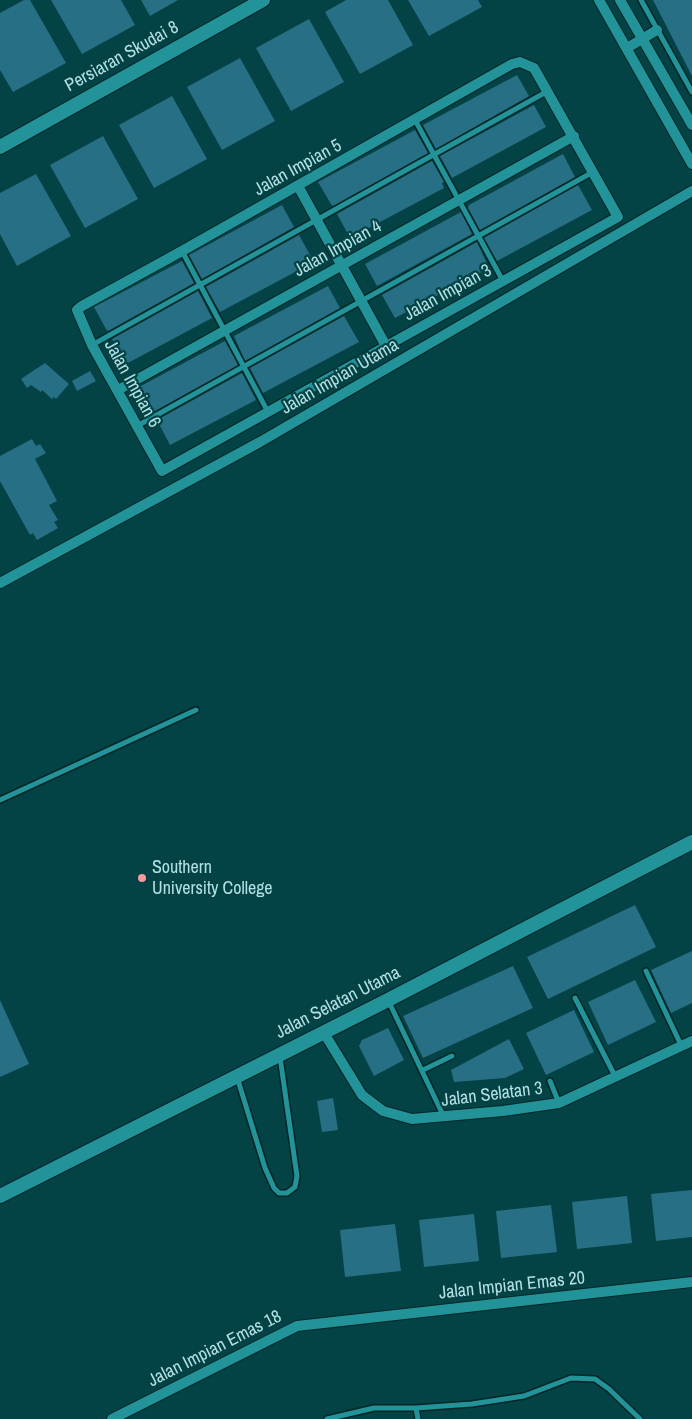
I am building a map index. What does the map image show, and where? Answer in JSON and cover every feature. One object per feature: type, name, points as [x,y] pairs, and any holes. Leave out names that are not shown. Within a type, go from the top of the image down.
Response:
[{"type":"street","name":"Persiaran Skudai 8","points":[[0,147],[263,0]]},
{"type":"street","points":[[599,0],[692,164]]},
{"type":"street","points":[[620,0],[692,125]]},
{"type":"street","points":[[627,48],[657,30]]},
{"type":"street","name":"Jalan Impian 5","points":[[77,310],[512,64],[520,62],[534,68],[548,91]]},
{"type":"street","points":[[548,91],[593,172]]},
{"type":"street","name":"Jalan Impian 4","points":[[118,390],[574,136]]},
{"type":"street","name":"Jalan Impian 3","points":[[162,471],[618,217],[593,172]]},
{"type":"street","points":[[298,186],[386,346]]},
{"type":"street","name":"Jalan Impian Utama","points":[[0,583],[260,442],[692,191]]},
{"type":"street","name":"Jalan Impian 6","points":[[77,310],[92,345],[162,471]]},
{"type":"street","name":"Jalan Selatan Utama","points":[[0,1196],[237,1075],[324,1033],[692,842]]},
{"type":"street","name":"Jalan Selatan 3","points":[[324,1033],[362,1095],[383,1111],[412,1119],[559,1103],[692,1041]]},
{"type":"street","name":"Jalan Impian Emas 20","points":[[336,1321],[692,1282]]},
{"type":"street","name":"Jalan Impian Emas 18","points":[[112,1419],[297,1326],[336,1321]]},
{"type":"lane","points":[[641,0],[692,92]]},
{"type":"lane","points":[[92,345],[548,91]]},
{"type":"lane","points":[[415,120],[503,281]]},
{"type":"lane","points":[[137,426],[593,172]]},
{"type":"lane","points":[[182,252],[268,412]]},
{"type":"lane","points":[[0,800],[196,710]]},
{"type":"lane","points":[[646,971],[682,1046]]},
{"type":"lane","points":[[575,998],[616,1078]]},
{"type":"lane","points":[[388,1000],[444,1117]]},
{"type":"lane","points":[[237,1075],[265,1168],[274,1188],[279,1193],[287,1193],[295,1187],[297,1176],[280,1054]]},
{"type":"lane","points":[[423,1070],[452,1056]]},
{"type":"lane","points":[[550,1081],[559,1103]]},
{"type":"lane","points":[[327,1419],[374,1408],[416,1408],[472,1404],[524,1396],[571,1378],[595,1379],[609,1389],[640,1419]]},
{"type":"lane","points":[[416,1408],[418,1419]]},
{"type":"building","points":[[24,0],[30,0],[66,63],[13,92],[0,70],[0,13]]},
{"type":"building","points":[[51,0],[121,0],[135,25],[82,54]]},
{"type":"building","points":[[141,0],[178,0],[150,16]]},
{"type":"building","points":[[346,0],[388,0],[413,45],[360,74],[325,12]]},
{"type":"building","points":[[408,0],[478,0],[482,7],[429,36]]},
{"type":"building","points":[[653,0],[692,0],[692,76]]},
{"type":"building","points":[[309,19],[344,82],[291,111],[256,48]]},
{"type":"building","points":[[240,58],[275,121],[222,150],[187,87]]},
{"type":"building","points":[[517,75],[529,96],[436,149],[423,125]]},
{"type":"building","points":[[172,96],[207,159],[154,188],[119,125]]},
{"type":"building","points":[[534,105],[546,127],[452,178],[440,156]]},
{"type":"building","points":[[415,130],[428,153],[333,206],[331,204],[318,182]]},
{"type":"building","points":[[103,136],[138,199],[85,228],[50,165]]},
{"type":"building","points":[[563,154],[575,177],[480,230],[468,208],[469,205]]},
{"type":"building","points":[[432,161],[444,182],[442,183],[444,188],[350,238],[337,214]]},
{"type":"building","points":[[36,174],[71,236],[17,266],[0,234],[0,193]]},
{"type":"building","points":[[578,185],[592,210],[497,261],[484,238]]},
{"type":"building","points":[[282,205],[294,227],[202,279],[189,255]]},
{"type":"building","points":[[461,212],[472,234],[377,286],[365,264]]},
{"type":"building","points":[[299,235],[314,262],[220,312],[206,287]]},
{"type":"building","points":[[477,242],[489,268],[395,318],[382,295]]},
{"type":"building","points":[[182,261],[194,283],[108,331],[106,329],[94,307]]},
{"type":"building","points":[[328,286],[340,308],[245,361],[234,336]]},
{"type":"building","points":[[198,291],[212,318],[126,364],[112,339]]},
{"type":"building","points":[[344,316],[359,342],[263,393],[250,368]]},
{"type":"building","points":[[225,341],[238,365],[153,412],[139,387]]},
{"type":"building","points":[[45,363],[69,384],[56,399],[54,397],[52,399],[42,390],[41,392],[31,385],[27,388],[21,379]]},
{"type":"building","points":[[90,371],[96,381],[77,391],[72,381]]},
{"type":"building","points":[[242,373],[256,400],[170,445],[157,420]]},
{"type":"building","points":[[32,439],[36,446],[40,444],[46,453],[35,459],[57,501],[49,505],[58,520],[54,522],[58,528],[37,540],[33,533],[30,535],[0,481],[0,456]]},
{"type":"building","points":[[635,905],[656,947],[548,999],[527,957]]},
{"type":"building","points":[[692,951],[692,1003],[671,1013],[651,970]]},
{"type":"building","points":[[513,966],[533,1008],[423,1058],[403,1016]]},
{"type":"building","points":[[635,980],[656,1022],[608,1045],[588,1002]]},
{"type":"building","points":[[0,1000],[29,1064],[0,1077]]},
{"type":"building","points":[[574,1010],[594,1052],[546,1075],[526,1033]]},
{"type":"building","points":[[388,1028],[404,1060],[374,1076],[359,1046],[362,1040]]},
{"type":"building","points":[[509,1039],[524,1069],[505,1078],[454,1082],[451,1070]]},
{"type":"building","points":[[333,1098],[338,1130],[322,1132],[317,1101]]},
{"type":"building","points":[[692,1190],[692,1237],[656,1241],[651,1194]]},
{"type":"building","points":[[627,1196],[632,1243],[577,1249],[572,1202]]},
{"type":"building","points":[[551,1205],[557,1252],[501,1258],[496,1211]]},
{"type":"building","points":[[474,1214],[479,1261],[424,1267],[419,1220]]},
{"type":"building","points":[[395,1224],[401,1271],[345,1277],[340,1230]]},
{"type":"place","name":"Southern University College","points":[[142,878]]}]
